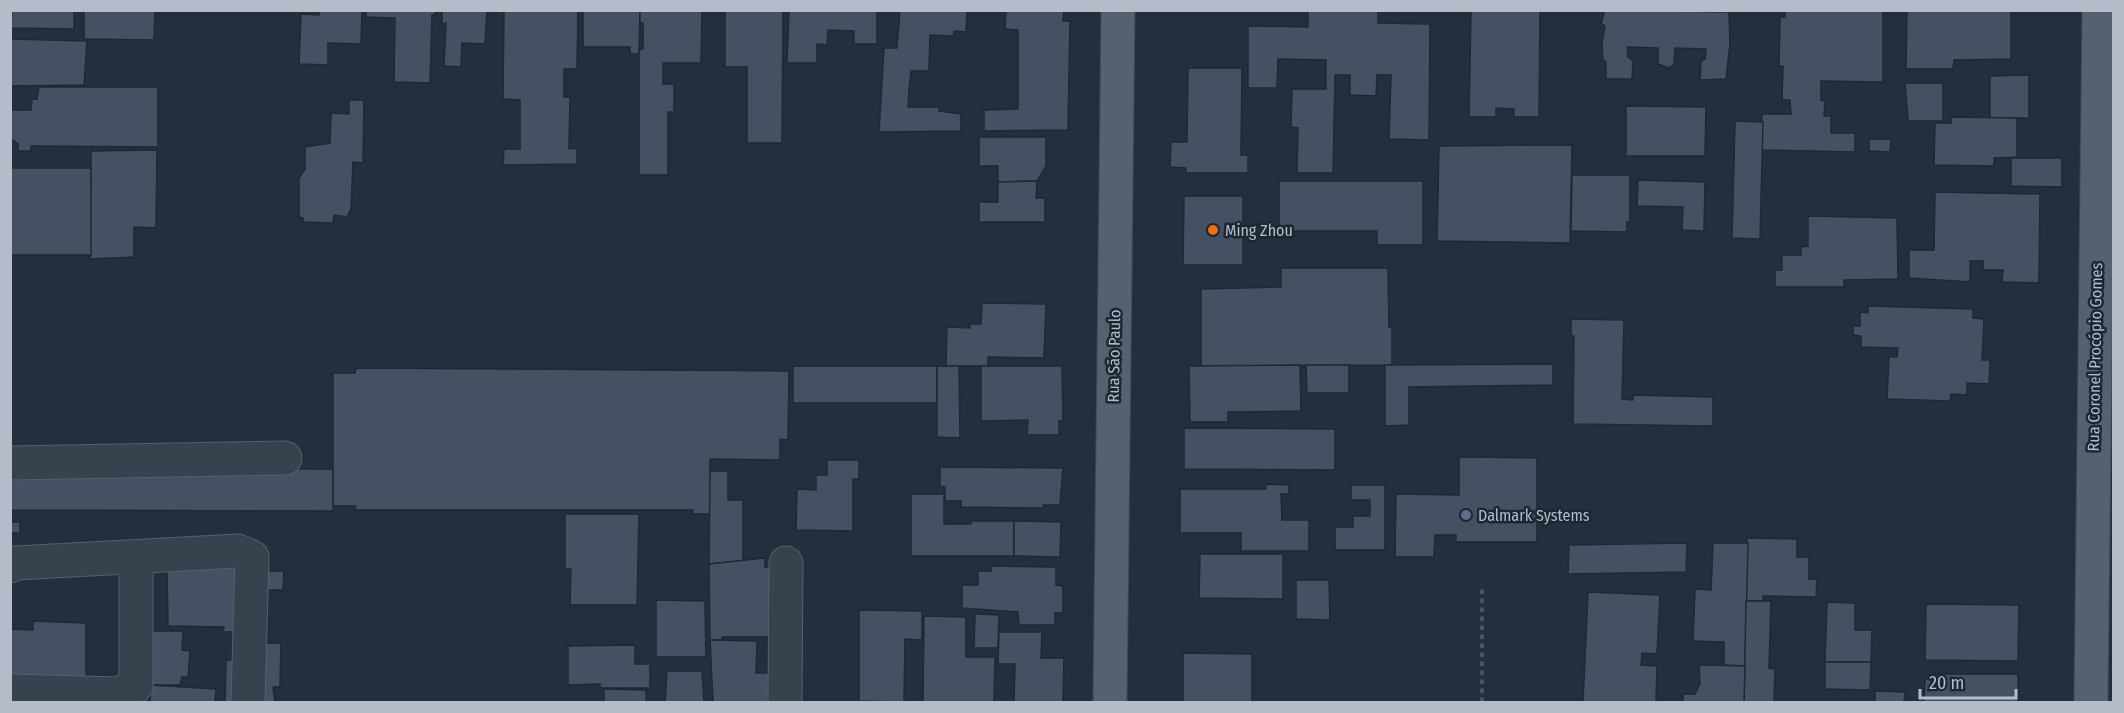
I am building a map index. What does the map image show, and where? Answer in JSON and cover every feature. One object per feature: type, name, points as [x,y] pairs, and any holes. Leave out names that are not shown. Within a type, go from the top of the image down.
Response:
[{"type":"main road","name":"Rua São Paulo","points":[[1110,702],[1118,10]]},
{"type":"main road","name":"Rua Coronel Procópio Gomes","points":[[2091,702],[2099,10]]},
{"type":"street","points":[[10,463],[285,458]]},
{"type":"street","points":[[10,566],[16,563],[238,551],[252,557],[248,702]]},
{"type":"street","points":[[10,691],[118,694],[136,686],[136,557]]},
{"type":"street","points":[[785,702],[786,563]]},
{"type":"path","points":[[1482,585],[1482,702]]},
{"type":"building","points":[[12,10],[74,10],[74,29],[11,28]]},
{"type":"building","points":[[84,10],[160,10],[155,11],[154,40],[84,39]]},
{"type":"building","points":[[319,10],[362,10],[361,44],[328,43],[328,65],[299,64],[301,14],[319,15]]},
{"type":"building","points":[[366,10],[435,10],[435,15],[432,15],[430,83],[394,82],[395,18],[366,17]]},
{"type":"building","points":[[442,10],[487,10],[485,44],[462,43],[461,67],[444,66],[446,23],[442,24]]},
{"type":"building","points":[[504,10],[578,10],[577,69],[564,69],[564,97],[570,97],[569,149],[577,148],[577,164],[503,165],[504,149],[520,149],[520,100],[503,99]]},
{"type":"building","points":[[583,10],[640,10],[639,54],[630,54],[630,47],[583,47]]},
{"type":"building","points":[[640,10],[702,10],[701,63],[663,63],[663,84],[674,84],[674,112],[668,112],[668,175],[639,175],[639,54],[640,49],[643,49],[643,23],[640,23]]},
{"type":"building","points":[[725,10],[783,10],[782,143],[747,143],[747,67],[725,67]]},
{"type":"building","points":[[789,10],[877,10],[877,44],[854,44],[854,31],[828,30],[827,45],[817,44],[817,63],[787,63]]},
{"type":"building","points":[[900,10],[967,10],[966,32],[954,31],[954,36],[930,35],[929,71],[911,71],[908,107],[939,107],[939,111],[961,114],[961,131],[879,132],[884,48],[897,48]]},
{"type":"building","points":[[993,10],[1064,10],[1063,21],[1070,21],[1068,130],[984,131],[984,110],[1018,109],[1018,30],[1005,29],[1006,11]]},
{"type":"building","points":[[1308,10],[1378,10],[1378,23],[1430,24],[1429,140],[1389,139],[1391,75],[1377,75],[1376,96],[1350,95],[1350,75],[1335,75],[1333,173],[1297,173],[1298,128],[1291,127],[1292,89],[1326,89],[1326,60],[1278,59],[1277,88],[1248,88],[1248,26],[1308,27]]},
{"type":"building","points":[[1471,10],[1540,10],[1539,117],[1514,117],[1514,109],[1496,108],[1496,117],[1469,117]]},
{"type":"building","points":[[1605,10],[1729,12],[1730,44],[1726,79],[1700,80],[1701,61],[1705,59],[1706,49],[1675,48],[1674,65],[1669,68],[1658,64],[1658,48],[1627,47],[1628,57],[1633,61],[1632,79],[1606,79],[1606,62],[1603,60],[1602,44],[1605,26],[1601,23]]},
{"type":"building","points":[[1785,10],[1883,10],[1883,82],[1821,81],[1821,100],[1825,101],[1824,116],[1831,116],[1831,133],[1855,133],[1855,152],[1762,150],[1762,114],[1791,114],[1790,100],[1782,100],[1783,66],[1779,66],[1780,17],[1785,17]]},
{"type":"building","points":[[1907,10],[2011,10],[2011,59],[1954,60],[1953,69],[1906,69]]},
{"type":"building","points":[[10,39],[87,41],[84,85],[10,86]]},
{"type":"building","points":[[1188,68],[1242,68],[1241,155],[1248,155],[1248,173],[1186,173],[1186,168],[1170,167],[1171,142],[1187,142]]},
{"type":"building","points":[[2029,75],[2029,118],[1990,118],[1990,76]]},
{"type":"building","points":[[1905,83],[1943,83],[1943,121],[1908,121]]},
{"type":"building","points":[[39,87],[158,87],[158,147],[31,146],[31,151],[18,151],[18,144],[10,138],[10,110],[31,110],[32,99],[37,99]]},
{"type":"building","points":[[349,100],[364,100],[363,163],[353,162],[351,209],[347,217],[334,215],[333,223],[303,222],[303,218],[299,217],[299,178],[305,169],[305,147],[330,143],[331,113],[349,114]]},
{"type":"building","points":[[1626,106],[1706,107],[1705,156],[1626,156]]},
{"type":"building","points":[[1951,117],[2017,118],[2017,157],[1994,158],[1994,166],[1934,165],[1935,123],[1951,123]]},
{"type":"building","points":[[1735,121],[1763,122],[1760,239],[1732,238]]},
{"type":"building","points":[[979,137],[1046,137],[1046,166],[1037,181],[998,182],[998,166],[979,166]]},
{"type":"building","points":[[1869,139],[1891,139],[1890,152],[1869,151]]},
{"type":"building","points":[[1572,145],[1570,243],[1437,241],[1439,146]]},
{"type":"building","points":[[157,150],[156,228],[134,227],[134,257],[90,259],[91,151]]},
{"type":"building","points":[[2011,158],[2062,158],[2062,187],[2011,186]]},
{"type":"building","points":[[10,168],[91,168],[91,255],[10,255]]},
{"type":"building","points":[[1572,175],[1630,175],[1630,222],[1627,222],[1627,232],[1571,231]]},
{"type":"building","points":[[1638,180],[1705,182],[1704,231],[1682,230],[1683,207],[1637,206]]},
{"type":"building","points":[[1037,181],[1036,198],[1045,198],[1045,222],[979,222],[979,202],[998,202],[998,182]]},
{"type":"building","points":[[1279,181],[1423,181],[1423,245],[1377,245],[1377,231],[1279,231]]},
{"type":"building","points":[[1935,192],[2040,194],[2039,283],[2002,282],[2003,270],[1983,270],[1983,261],[1970,261],[1970,282],[1909,278],[1909,250],[1934,250]]},
{"type":"building","name":"Ming Zhou","points":[[1184,196],[1243,196],[1243,265],[1183,265]]},
{"type":"building","points":[[1808,216],[1897,218],[1898,279],[1844,280],[1844,287],[1775,287],[1775,270],[1782,270],[1782,255],[1801,255],[1801,247],[1808,246]]},
{"type":"building","points":[[1281,268],[1388,268],[1392,365],[1201,366],[1201,289],[1281,287]]},
{"type":"building","points":[[982,303],[1046,304],[1044,358],[988,357],[988,366],[946,366],[947,327],[970,328],[970,324],[981,324]]},
{"type":"building","points":[[1868,306],[1973,309],[1973,318],[1984,319],[1982,360],[1990,360],[1989,384],[1967,383],[1967,395],[1951,394],[1950,401],[1887,399],[1889,357],[1897,357],[1898,348],[1861,347],[1861,336],[1853,335],[1853,326],[1860,326],[1860,312],[1868,313]]},
{"type":"building","points":[[1571,319],[1624,320],[1622,399],[1633,400],[1633,395],[1713,397],[1713,426],[1573,424],[1574,336],[1571,336]]},
{"type":"building","points":[[1553,364],[1553,385],[1409,387],[1409,425],[1385,426],[1385,365]]},
{"type":"building","points":[[1300,365],[1301,411],[1228,412],[1228,422],[1190,422],[1189,366]]},
{"type":"building","points":[[1306,365],[1349,365],[1349,393],[1307,393]]},
{"type":"building","points":[[793,366],[937,366],[937,403],[793,403]]},
{"type":"building","points":[[937,366],[959,366],[960,438],[937,437]]},
{"type":"building","points":[[981,366],[1062,366],[1063,421],[1059,421],[1059,435],[1027,435],[1028,420],[981,421]]},
{"type":"building","points":[[356,368],[789,371],[788,440],[780,439],[780,460],[710,459],[710,514],[692,514],[693,510],[356,510],[355,506],[333,506],[333,373],[355,373]]},
{"type":"building","points":[[1184,428],[1335,429],[1335,470],[1184,469]]},
{"type":"building","name":"Dalmark Systems","points":[[1459,457],[1537,458],[1537,542],[1456,542],[1456,535],[1435,535],[1434,557],[1395,557],[1396,494],[1459,495]]},
{"type":"building","points":[[827,460],[859,460],[859,479],[853,479],[853,531],[796,530],[797,489],[816,490],[816,475],[827,475]]},
{"type":"building","points":[[940,467],[1063,468],[1060,505],[1043,505],[1044,508],[961,507],[961,501],[945,501],[945,487],[940,486]]},
{"type":"building","points":[[10,468],[333,469],[333,511],[10,510]]},
{"type":"building","points":[[710,471],[728,471],[728,500],[743,500],[743,561],[709,564]]},
{"type":"building","points":[[1266,484],[1289,485],[1289,494],[1281,494],[1282,520],[1309,520],[1309,551],[1241,551],[1241,533],[1180,533],[1180,489],[1266,489]]},
{"type":"building","points":[[1351,485],[1385,485],[1385,550],[1335,550],[1335,527],[1353,527],[1353,516],[1370,516],[1370,500],[1351,500]]},
{"type":"building","points":[[911,494],[944,494],[944,524],[971,524],[971,521],[1014,521],[1014,556],[911,556]]},
{"type":"building","points":[[565,514],[639,514],[637,605],[570,605],[571,569],[565,569]]},
{"type":"building","points":[[1014,521],[1061,522],[1060,557],[1014,556]]},
{"type":"building","points":[[10,522],[20,522],[20,533],[10,533]]},
{"type":"building","points":[[1747,538],[1797,539],[1797,557],[1809,557],[1809,579],[1817,579],[1816,597],[1763,596],[1763,601],[1746,601]]},
{"type":"building","points":[[1687,543],[1686,572],[1568,574],[1569,545]]},
{"type":"building","points":[[1713,543],[1748,543],[1745,666],[1724,665],[1724,642],[1693,641],[1695,589],[1711,590]]},
{"type":"building","points":[[1200,554],[1283,554],[1283,599],[1199,598]]},
{"type":"building","points":[[765,558],[765,567],[773,567],[773,637],[722,637],[722,640],[710,640],[709,564]]},
{"type":"building","points":[[167,566],[250,567],[250,571],[284,571],[283,590],[249,590],[242,632],[223,632],[224,627],[168,626]]},
{"type":"building","points":[[991,566],[1056,567],[1056,585],[1063,586],[1063,613],[1055,613],[1055,625],[1019,625],[1018,612],[962,608],[962,585],[978,585],[978,571],[991,571]]},
{"type":"building","points":[[1296,580],[1329,580],[1330,620],[1296,619]]},
{"type":"building","points":[[1588,592],[1660,595],[1657,654],[1642,653],[1641,665],[1657,666],[1656,702],[1583,702]]},
{"type":"building","points":[[656,600],[705,601],[706,657],[656,657]]},
{"type":"building","points":[[1746,601],[1771,601],[1769,668],[1775,669],[1774,702],[1744,702]]},
{"type":"building","points":[[1827,602],[1855,603],[1855,630],[1872,630],[1871,662],[1825,662]]},
{"type":"building","points":[[1926,604],[2019,605],[2018,661],[1925,660]]},
{"type":"building","points":[[859,610],[922,611],[922,640],[905,639],[904,702],[859,701]]},
{"type":"building","points":[[975,614],[999,615],[998,648],[974,648]]},
{"type":"building","points":[[924,616],[966,617],[966,657],[995,657],[994,702],[923,702]]},
{"type":"building","points":[[33,621],[86,623],[86,684],[10,695],[10,629],[33,630]]},
{"type":"building","points":[[151,631],[183,631],[182,650],[190,651],[188,677],[182,677],[180,685],[151,685]]},
{"type":"building","points":[[999,632],[1042,632],[1041,658],[1064,658],[1063,702],[1014,702],[1015,664],[998,664]]},
{"type":"building","points":[[710,640],[757,641],[756,673],[778,673],[778,702],[713,702]]},
{"type":"building","points":[[263,643],[281,643],[280,687],[273,687],[275,702],[225,702],[226,660],[251,660]]},
{"type":"building","points":[[635,645],[635,664],[650,664],[650,688],[600,688],[600,684],[568,685],[568,646]]},
{"type":"building","points":[[1183,653],[1252,654],[1252,702],[1183,702]]},
{"type":"building","points":[[1825,662],[1871,662],[1870,690],[1825,689]]},
{"type":"building","points":[[1699,665],[1745,666],[1744,702],[1683,702],[1683,694],[1695,694],[1700,684]]},
{"type":"building","points":[[667,671],[702,671],[704,702],[665,702]]},
{"type":"building","points":[[1935,674],[2018,674],[2018,702],[1924,702],[1925,679],[1935,679]]},
{"type":"building","points":[[151,685],[216,689],[215,702],[150,702]]},
{"type":"building","points":[[604,689],[646,690],[646,702],[604,702]]},
{"type":"building","points":[[1875,691],[1905,692],[1904,702],[1875,702]]},
{"type":"place","name":"Ming Zhou","points":[[1213,230]]},
{"type":"place","name":"Dalmark Systems","points":[[1466,515]]}]
